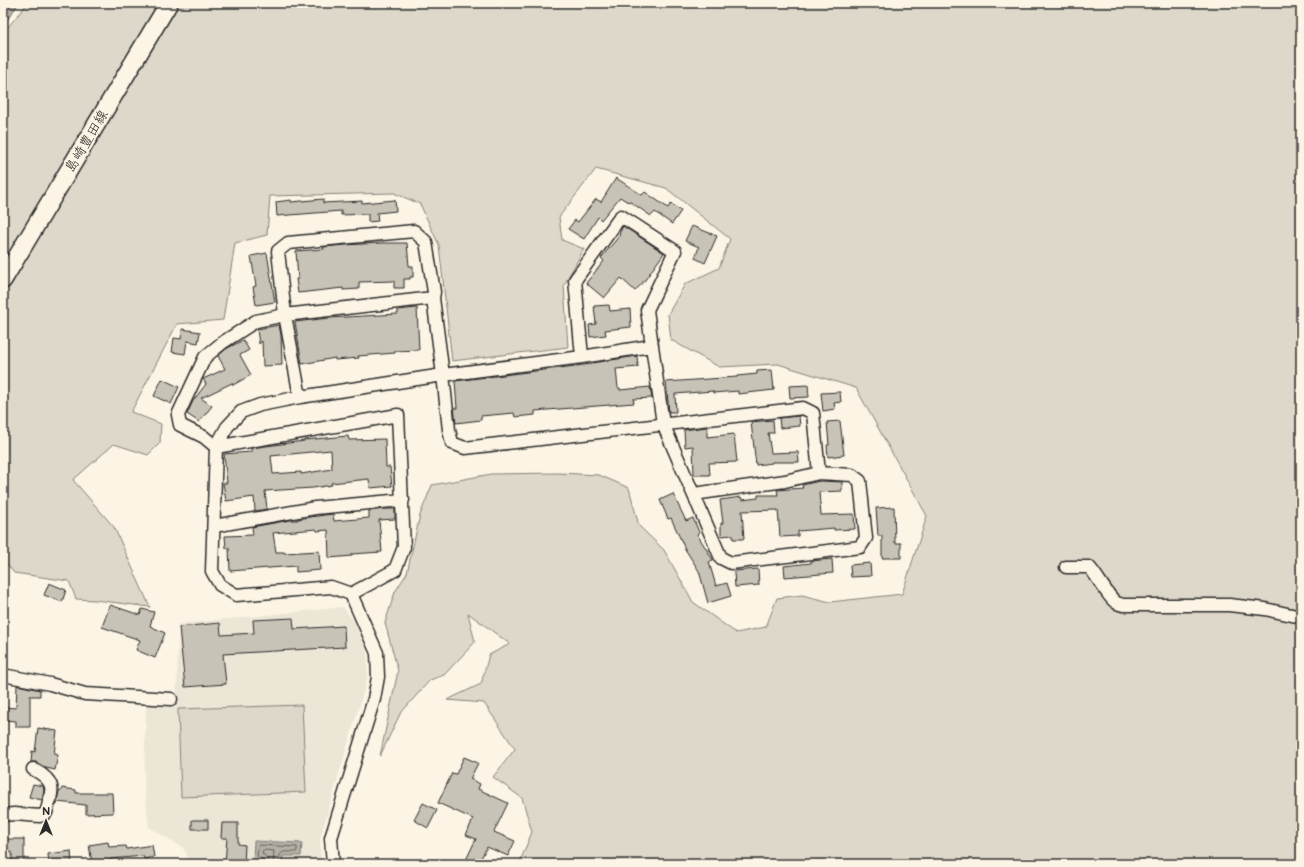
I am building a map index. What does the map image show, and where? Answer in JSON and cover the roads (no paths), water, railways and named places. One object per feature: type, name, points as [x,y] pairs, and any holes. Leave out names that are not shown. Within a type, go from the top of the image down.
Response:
[{"type":"main road","name":"島崎豊田線","points":[[3,280],[169,3]]},
{"type":"street","points":[[582,357],[575,280],[621,216],[675,251],[647,310],[651,346],[663,424],[720,558],[731,563],[860,546],[866,538],[860,481],[852,475],[819,474],[785,481],[694,494]]},
{"type":"street","points":[[300,397],[285,316],[278,251],[288,243],[414,231],[426,242],[434,292],[433,298],[449,430],[452,443],[465,448],[804,408],[813,413],[819,474]]},
{"type":"street","points":[[433,298],[285,316],[256,321],[205,357],[178,415],[180,425],[204,437],[216,447],[398,415],[404,546],[395,570],[351,594],[331,588],[236,595],[220,585],[212,571],[216,447],[228,427],[241,412],[260,405],[300,397],[443,375],[582,357],[651,346]]},
{"type":"street","points":[[214,526],[315,508],[403,500]]},
{"type":"street","points":[[1066,567],[1089,567],[1112,598],[1117,603],[1123,605],[1229,604],[1265,609],[1301,617]]},
{"type":"street","points":[[333,864],[331,838],[374,699],[378,677],[377,653],[351,594]]},
{"type":"street","points":[[3,675],[50,684],[85,694],[171,699]]},
{"type":"street","points":[[3,815],[14,814],[40,816],[46,813],[51,787],[49,780],[33,768]]},
{"type":"water","points":[[3,3],[19,3],[3,26]]},
{"type":"water","points":[[254,841],[302,843],[301,856],[283,856],[282,863],[253,862]]}]
